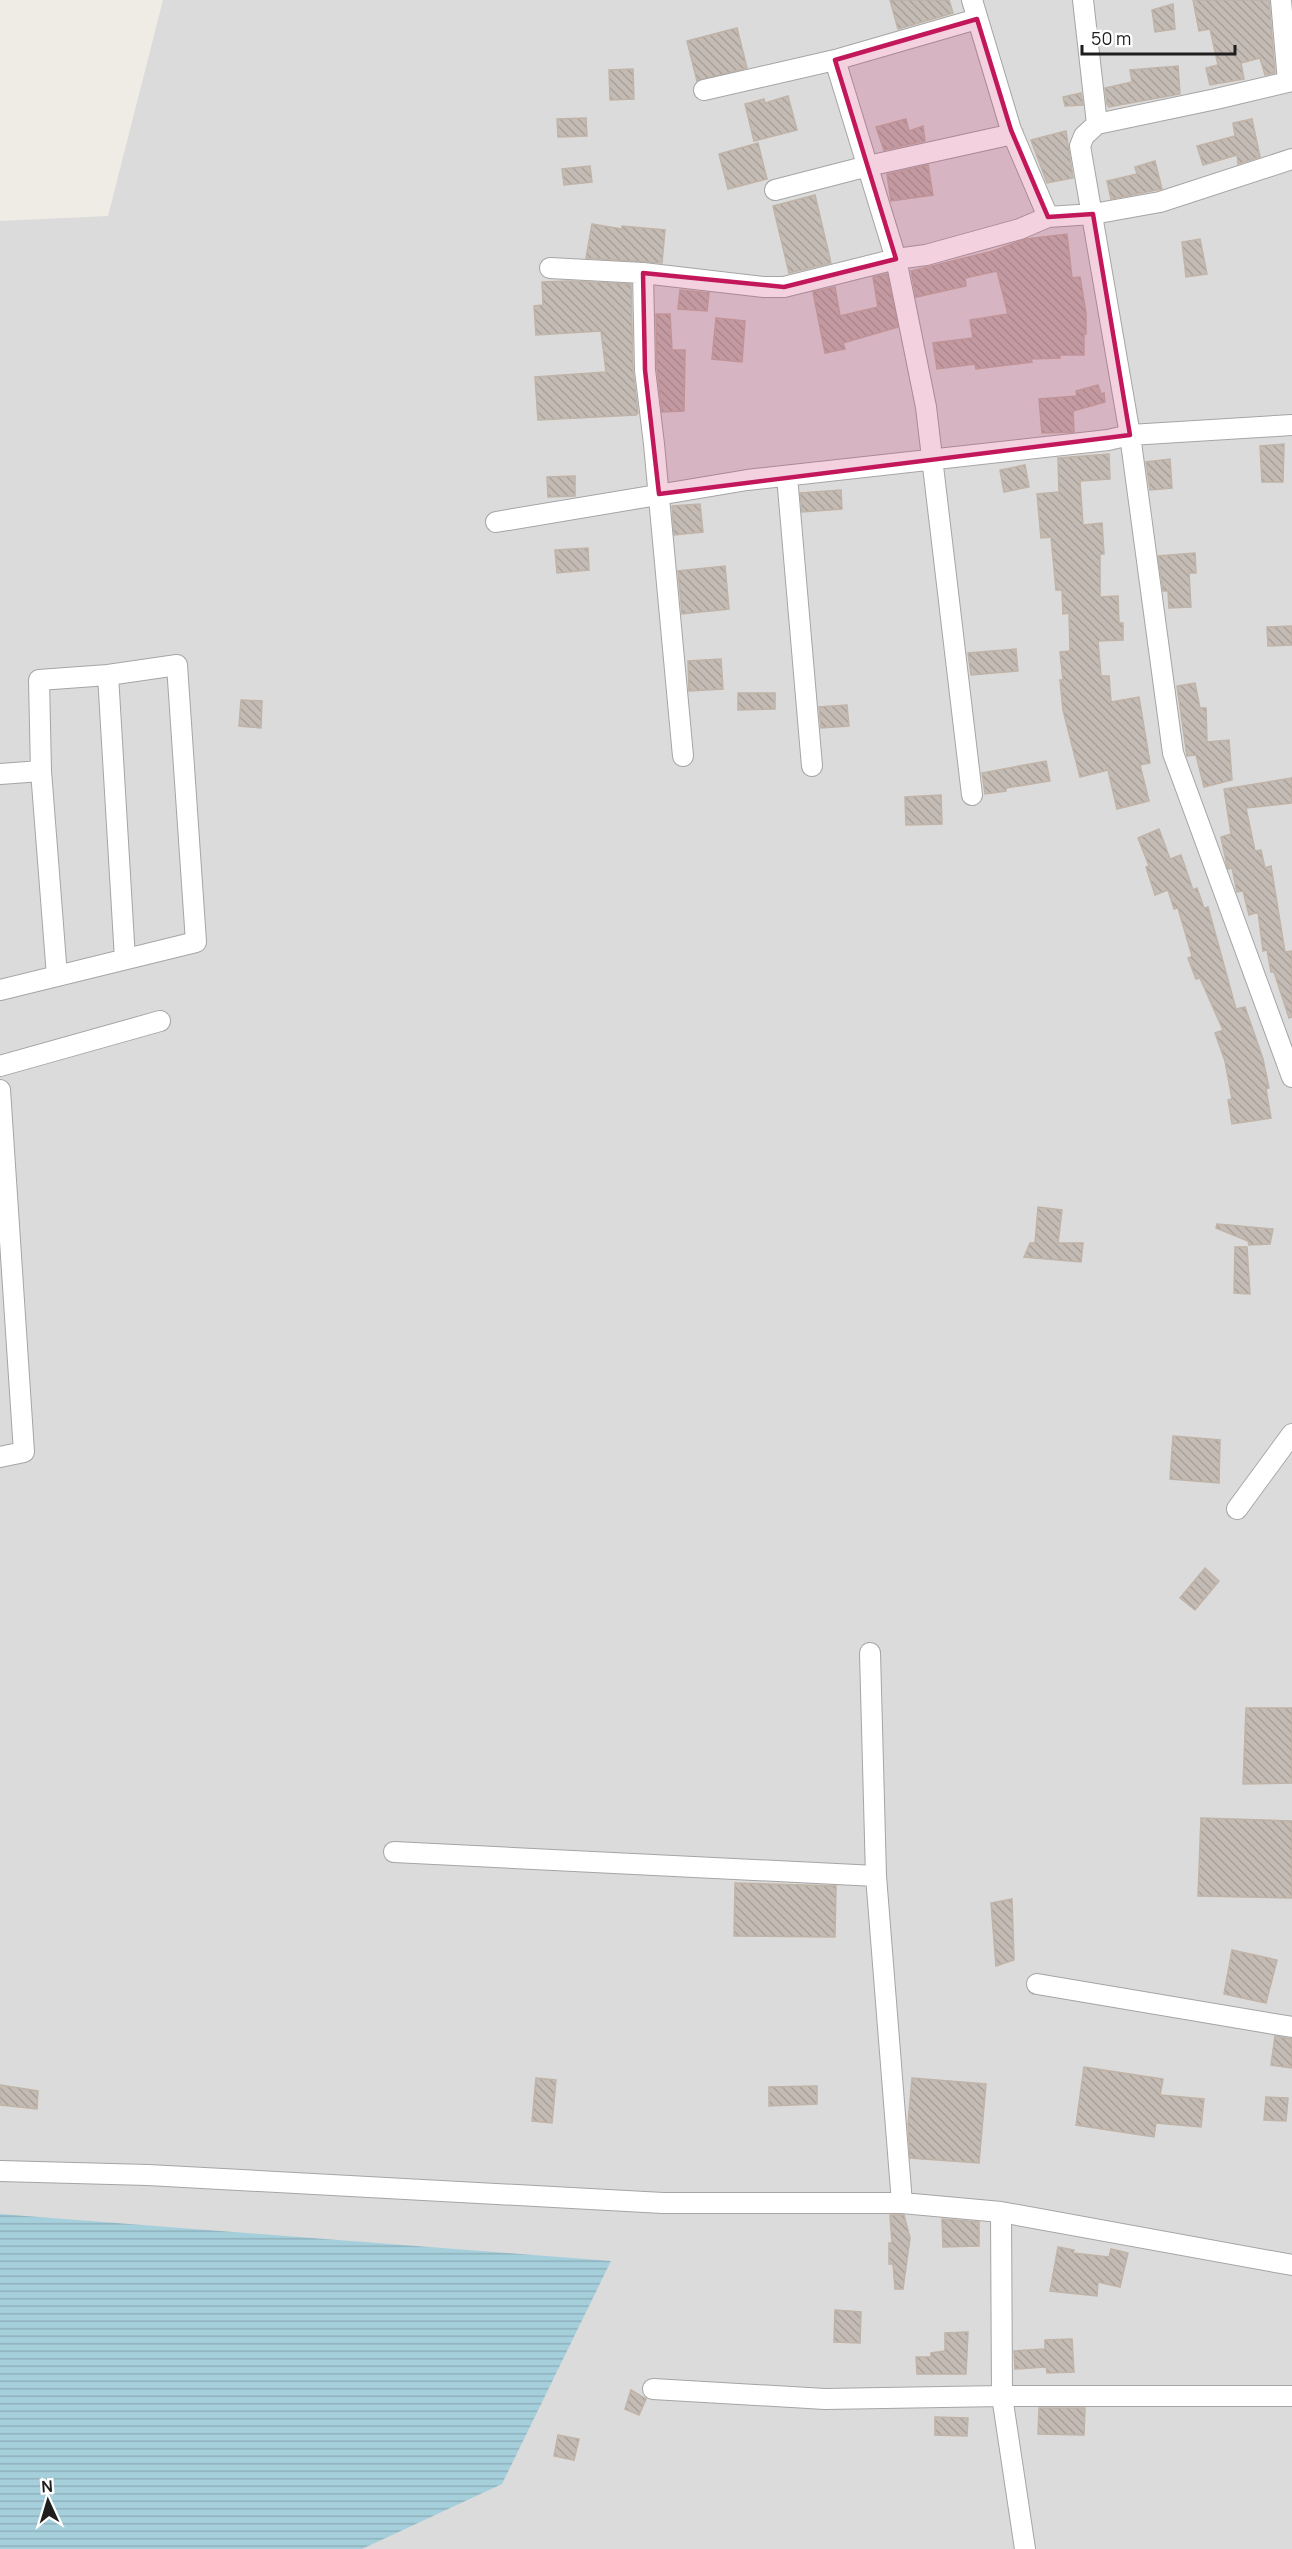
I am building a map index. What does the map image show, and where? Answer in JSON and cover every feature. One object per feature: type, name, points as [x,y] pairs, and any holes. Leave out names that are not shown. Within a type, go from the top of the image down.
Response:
[{"type":"street","points":[[1083,0],[1097,124]]},
{"type":"street","points":[[1281,0],[1290,81],[1097,124],[1084,136],[1080,146],[1130,435],[1173,753],[1292,1077]]},
{"type":"street","points":[[704,90],[835,60],[975,9],[1013,134],[1048,217]]},
{"type":"street","points":[[835,60],[896,259],[926,406],[972,795]]},
{"type":"street","points":[[775,190],[868,166],[1013,134]]},
{"type":"street","points":[[550,268],[643,273],[764,287],[784,287],[896,259],[926,255],[999,235],[1048,217],[1093,214],[1160,202],[1292,159]]},
{"type":"street","points":[[643,273],[645,370],[683,756]]},
{"type":"street","points":[[496,522],[659,494],[788,476],[1108,440],[1130,435],[1292,425]]},
{"type":"street","points":[[788,476],[812,766]]},
{"type":"street","points":[[0,990],[196,942],[177,665],[108,675],[39,680],[41,771],[57,976]]},
{"type":"street","points":[[108,675],[125,959]]},
{"type":"street","points":[[0,774],[41,771]]},
{"type":"street","points":[[0,1066],[160,1021]]},
{"type":"street","points":[[0,1090],[24,1452],[0,1457]]},
{"type":"street","points":[[1237,1509],[1292,1434]]},
{"type":"street","points":[[870,1653],[876,1876],[902,2203]]},
{"type":"street","points":[[394,1852],[876,1876]]},
{"type":"street","points":[[1037,1984],[1292,2026]]},
{"type":"street","points":[[0,2171],[148,2175],[663,2203],[902,2203],[1001,2212],[1292,2265]]},
{"type":"street","points":[[1001,2212],[1002,2396],[1025,2549]]},
{"type":"street","points":[[653,2389],[825,2399],[1002,2396],[1292,2396]]},
{"type":"highlighted area","points":[[977,19],[1011,130],[1048,217],[1093,214],[1130,435],[659,494],[645,370],[643,273],[784,287],[896,259],[835,60]]},
{"type":"shaded area","points":[[163,0],[1292,0],[1292,2549],[0,2549],[0,221],[108,216]]},
{"type":"water","points":[[0,2214],[611,2261],[502,2484],[362,2549],[0,2549]]},
{"type":"building","points":[[890,0],[949,0],[953,13],[898,29]]},
{"type":"building","points":[[1193,0],[1269,0],[1275,73],[1265,75],[1260,58],[1241,63],[1244,79],[1210,85],[1206,68],[1218,65],[1210,29],[1199,31]]},
{"type":"building","points":[[1173,4],[1175,29],[1155,32],[1152,10]]},
{"type":"building","points":[[737,28],[747,68],[697,81],[687,41]]},
{"type":"building","points":[[1178,66],[1180,94],[1109,107],[1107,104],[1105,88],[1132,82],[1130,70]]},
{"type":"building","points":[[633,69],[634,99],[610,100],[609,70]]},
{"type":"building","points":[[1081,93],[1083,105],[1065,106],[1063,97]]},
{"type":"building","points":[[788,96],[797,130],[754,141],[745,104],[764,99],[765,103]]},
{"type":"building","points":[[586,118],[587,136],[558,137],[557,119]]},
{"type":"building","points":[[906,119],[909,131],[923,126],[925,141],[884,150],[876,127]]},
{"type":"building","points":[[1252,119],[1260,157],[1238,164],[1237,155],[1203,165],[1197,146],[1235,136],[1233,123]]},
{"type":"building","points":[[1066,131],[1073,178],[1047,183],[1031,140]]},
{"type":"building","points":[[758,143],[767,179],[728,189],[719,154]]},
{"type":"building","points":[[1155,161],[1162,189],[1111,199],[1107,181],[1137,174],[1135,167]]},
{"type":"building","points":[[928,165],[933,195],[891,201],[887,174]]},
{"type":"building","points":[[590,166],[592,182],[564,185],[562,169]]},
{"type":"building","points":[[815,195],[831,263],[789,273],[773,206]]},
{"type":"building","points":[[592,224],[622,229],[622,226],[665,230],[662,263],[586,258]]},
{"type":"building","points":[[1067,234],[1072,278],[1080,277],[1086,313],[1084,355],[1060,355],[1060,358],[1031,359],[1032,362],[976,369],[975,364],[937,369],[933,343],[973,338],[970,320],[1008,314],[997,271],[965,278],[966,286],[916,297],[911,271],[993,251],[1026,239]]},
{"type":"building","points":[[1200,239],[1207,274],[1186,277],[1182,242]]},
{"type":"building","points":[[887,274],[898,327],[843,343],[845,349],[825,353],[813,292],[835,287],[840,316],[878,307],[873,277]]},
{"type":"building","points":[[542,282],[631,284],[633,370],[638,413],[636,415],[538,420],[535,377],[606,372],[601,331],[536,335],[534,306],[543,305]]},
{"type":"building","points":[[680,290],[709,293],[707,311],[678,309]]},
{"type":"building","points":[[656,314],[670,314],[672,350],[685,350],[684,411],[662,412],[657,369]]},
{"type":"building","points":[[716,318],[745,321],[742,362],[712,359]]},
{"type":"building","points":[[1098,385],[1101,394],[1104,393],[1105,402],[1073,411],[1074,432],[1042,433],[1039,399],[1077,396],[1076,391]]},
{"type":"building","points":[[1284,444],[1283,482],[1262,482],[1260,446]]},
{"type":"building","points":[[1109,454],[1110,479],[1080,481],[1083,525],[1102,523],[1104,554],[1100,554],[1100,597],[1118,596],[1119,623],[1123,623],[1123,640],[1098,641],[1101,676],[1109,676],[1111,702],[1139,697],[1150,763],[1140,765],[1149,801],[1117,809],[1108,770],[1080,777],[1063,710],[1060,680],[1063,680],[1060,652],[1070,651],[1069,613],[1063,614],[1062,590],[1056,590],[1051,537],[1041,538],[1037,494],[1059,492],[1058,458]]},
{"type":"building","points":[[1170,459],[1172,488],[1150,490],[1146,462]]},
{"type":"building","points":[[1025,465],[1029,487],[1004,492],[1000,470]]},
{"type":"building","points":[[575,476],[575,496],[548,497],[547,477]]},
{"type":"building","points":[[841,490],[842,509],[802,512],[800,493]]},
{"type":"building","points":[[700,504],[703,532],[674,535],[672,506]]},
{"type":"building","points":[[588,548],[589,570],[557,573],[555,550]]},
{"type":"building","points":[[1195,553],[1196,573],[1189,573],[1191,607],[1169,608],[1168,591],[1163,591],[1158,556]]},
{"type":"building","points":[[725,566],[729,609],[682,614],[678,571]]},
{"type":"building","points":[[1292,626],[1292,645],[1268,646],[1267,627]]},
{"type":"building","points":[[1016,649],[1018,671],[971,675],[968,653]]},
{"type":"building","points":[[721,659],[723,689],[689,691],[688,661]]},
{"type":"building","points":[[1195,683],[1200,708],[1206,708],[1207,742],[1229,740],[1232,780],[1204,787],[1196,755],[1187,756],[1177,686]]},
{"type":"building","points":[[738,693],[775,693],[775,709],[738,710]]},
{"type":"building","points":[[241,700],[262,701],[261,728],[239,726]]},
{"type":"building","points":[[847,705],[849,726],[821,728],[819,707]]},
{"type":"building","points":[[1046,761],[1050,781],[985,794],[982,773]]},
{"type":"building","points":[[1292,778],[1292,803],[1246,808],[1255,851],[1261,850],[1265,868],[1271,866],[1285,952],[1292,951],[1292,1017],[1289,1018],[1274,972],[1271,972],[1267,950],[1263,951],[1258,912],[1249,915],[1243,891],[1237,892],[1232,868],[1228,869],[1227,866],[1221,837],[1231,834],[1224,789]]},
{"type":"building","points":[[941,795],[942,824],[906,825],[905,797]]},
{"type":"building","points":[[1159,829],[1170,859],[1181,855],[1193,890],[1197,888],[1204,908],[1208,907],[1236,1009],[1245,1007],[1263,1059],[1269,1088],[1266,1089],[1271,1118],[1232,1124],[1228,1100],[1232,1099],[1225,1061],[1215,1033],[1223,1030],[1200,978],[1196,979],[1188,958],[1192,956],[1178,908],[1174,909],[1168,890],[1155,895],[1146,867],[1149,866],[1138,838]]},
{"type":"building","points":[[1038,1207],[1062,1210],[1058,1243],[1083,1243],[1081,1262],[1024,1257],[1030,1243],[1035,1243]]},
{"type":"building","points":[[1217,1224],[1273,1229],[1270,1244],[1249,1245],[1248,1241],[1216,1228]]},
{"type":"building","points":[[1235,1247],[1247,1247],[1250,1294],[1234,1293]]},
{"type":"building","points":[[1173,1436],[1220,1440],[1219,1483],[1170,1479]]},
{"type":"building","points":[[1205,1568],[1219,1581],[1195,1610],[1180,1598]]},
{"type":"building","points":[[1246,1708],[1292,1708],[1292,1783],[1243,1784]]},
{"type":"building","points":[[1201,1818],[1292,1821],[1292,1898],[1198,1896]]},
{"type":"building","points":[[735,1883],[836,1886],[835,1937],[734,1936]]},
{"type":"building","points":[[1012,1899],[1014,1960],[996,1966],[991,1903]]},
{"type":"building","points":[[1232,1950],[1277,1960],[1266,2003],[1224,1994]]},
{"type":"building","points":[[1275,2036],[1292,2039],[1292,2068],[1271,2065]]},
{"type":"building","points":[[1084,2067],[1163,2079],[1160,2095],[1204,2099],[1201,2127],[1156,2123],[1154,2137],[1076,2125]]},
{"type":"building","points":[[536,2078],[556,2080],[552,2123],[532,2121]]},
{"type":"building","points":[[912,2078],[986,2084],[979,2163],[910,2158],[908,2124]]},
{"type":"building","points":[[0,2085],[38,2091],[37,2109],[0,2105]]},
{"type":"building","points":[[817,2086],[817,2104],[769,2106],[769,2087]]},
{"type":"building","points":[[1266,2097],[1288,2098],[1286,2121],[1264,2120]]},
{"type":"building","points":[[890,2215],[904,2215],[910,2238],[903,2289],[895,2289],[893,2264],[889,2264],[889,2243],[892,2243]]},
{"type":"building","points":[[942,2219],[979,2222],[979,2246],[943,2247]]},
{"type":"building","points":[[1058,2247],[1074,2250],[1073,2253],[1109,2257],[1111,2249],[1128,2253],[1120,2287],[1098,2282],[1097,2296],[1050,2291]]},
{"type":"building","points":[[835,2310],[861,2312],[860,2343],[834,2342]]},
{"type":"building","points":[[968,2332],[966,2374],[917,2374],[916,2357],[931,2357],[931,2353],[945,2351],[945,2333]]},
{"type":"building","points":[[1072,2339],[1074,2372],[1047,2373],[1046,2367],[1015,2369],[1014,2351],[1045,2349],[1045,2340]]},
{"type":"building","points":[[631,2390],[646,2399],[639,2415],[625,2409]]},
{"type":"building","points":[[1039,2408],[1085,2408],[1084,2435],[1038,2434]]},
{"type":"building","points":[[935,2417],[968,2418],[967,2436],[935,2435]]},
{"type":"building","points":[[558,2435],[579,2439],[574,2460],[554,2456]]}]
